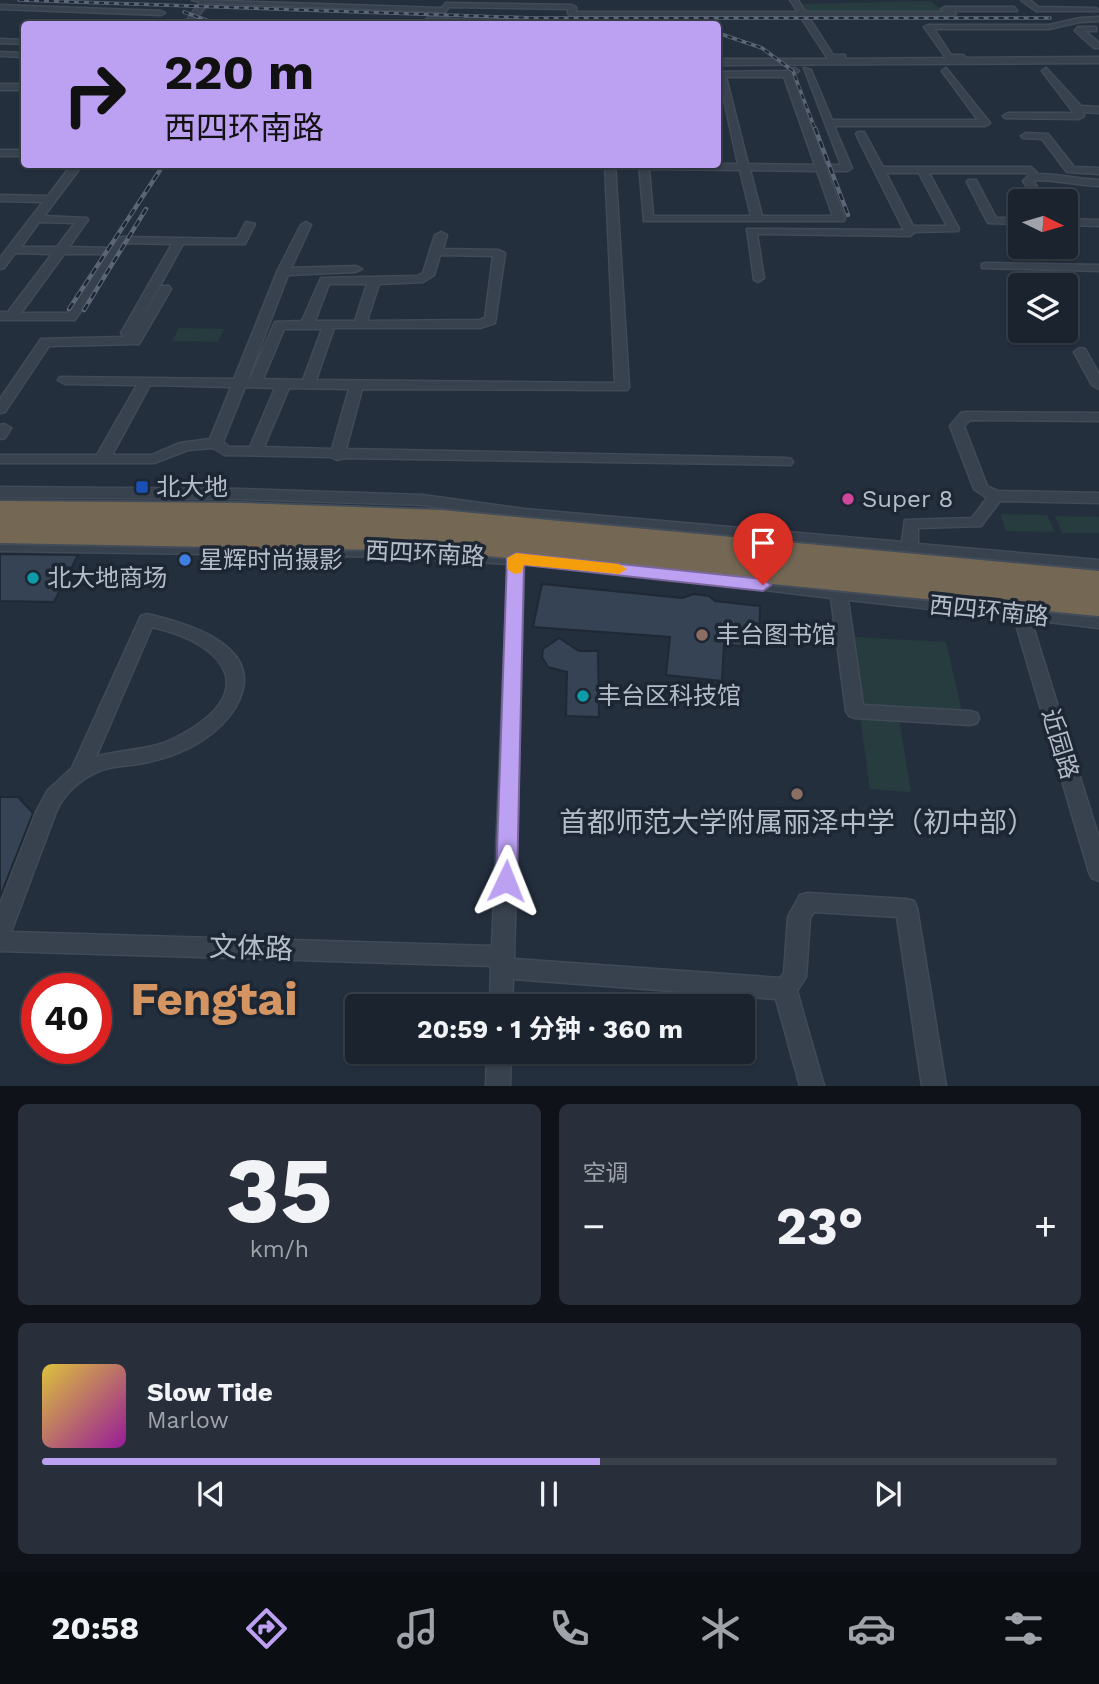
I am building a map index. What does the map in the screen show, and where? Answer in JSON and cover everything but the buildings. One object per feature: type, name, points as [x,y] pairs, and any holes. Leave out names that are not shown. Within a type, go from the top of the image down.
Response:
[{"type":"highway","name":"西四环南路","points":[[0,513],[269,516],[440,522],[1099,583]]},
{"type":"highway","name":"西四环南路","points":[[0,531],[436,539],[1099,604]]},
{"type":"street","points":[[197,17],[203,0],[445,10],[446,5],[510,3],[572,7],[572,14],[633,10],[807,18],[954,18],[1049,27],[1099,19]]},
{"type":"street","points":[[794,0],[830,57]]},
{"type":"street","points":[[935,0],[954,18]]},
{"type":"street","points":[[949,57],[928,27],[954,18],[1014,9],[1003,0]]},
{"type":"street","points":[[1025,0],[1037,9],[1099,10]]},
{"type":"street","points":[[1067,0],[1081,10]]},
{"type":"street","points":[[0,7],[161,13]]},
{"type":"street","points":[[633,10],[633,21]]},
{"type":"street","points":[[197,17],[212,11]]},
{"type":"street","points":[[322,15],[442,21]]},
{"type":"street","points":[[783,23],[807,18]]},
{"type":"street","points":[[464,21],[483,21]]},
{"type":"street","points":[[1097,46],[1078,29],[1099,29]]},
{"type":"street","points":[[0,41],[21,42]]},
{"type":"street","points":[[0,53],[21,53]]},
{"type":"street","points":[[791,58],[1024,57]]},
{"type":"street","points":[[0,60],[21,61]]},
{"type":"street","points":[[721,69],[1099,63]]},
{"type":"street","points":[[721,69],[787,74],[807,71],[1039,70],[1099,63]]},
{"type":"street","points":[[721,69],[1039,70],[1078,110],[1079,116],[1009,116]]},
{"type":"street","points":[[721,167],[847,168],[807,71]]},
{"type":"street","points":[[828,123],[985,123],[946,71]]},
{"type":"street","points":[[644,168],[648,219],[840,219],[787,74]]},
{"type":"street","points":[[721,80],[757,219]]},
{"type":"street","points":[[0,87],[21,87]]},
{"type":"street","points":[[0,93],[21,94]]},
{"type":"street","points":[[1078,110],[1099,110]]},
{"type":"street","points":[[861,134],[909,229]]},
{"type":"street","points":[[1026,136],[1045,136],[1072,170],[1099,171]]},
{"type":"street","points":[[0,153],[21,153]]},
{"type":"street","points":[[0,266],[75,168]]},
{"type":"street","points":[[65,380],[356,386],[622,387],[610,168]]},
{"type":"street","points":[[879,170],[1031,170],[1034,177]]},
{"type":"street","points":[[909,229],[954,229],[922,170]]},
{"type":"street","points":[[1033,189],[1028,181],[1034,177],[1063,177],[1070,183],[1099,183]]},
{"type":"street","points":[[972,182],[992,221],[1008,221]]},
{"type":"street","points":[[0,198],[51,199]]},
{"type":"street","points":[[6,316],[83,220],[36,219]]},
{"type":"street","points":[[1078,222],[1099,223]]},
{"type":"street","points":[[6,316],[71,317],[123,240],[241,242],[250,224]]},
{"type":"street","points":[[216,443],[284,272],[306,225]]},
{"type":"street","points":[[758,278],[751,232],[909,233],[909,229]]},
{"type":"street","points":[[307,325],[325,280],[425,278],[441,234]]},
{"type":"street","points":[[135,341],[127,333],[179,241]]},
{"type":"street","points":[[12,250],[116,251]]},
{"type":"street","points":[[255,384],[279,325],[480,324],[491,320],[499,253],[436,253]]},
{"type":"street","points":[[986,266],[1099,268]]},
{"type":"street","points":[[284,272],[356,269]]},
{"type":"street","points":[[360,325],[374,280]]},
{"type":"street","points":[[135,341],[165,289]]},
{"type":"street","points":[[308,385],[329,325]]},
{"type":"street","points":[[0,326],[24,326]]},
{"type":"street","points":[[0,409],[45,342],[135,341]]},
{"type":"street","points":[[1080,352],[1099,385]]},
{"type":"street","points":[[102,459],[145,382]]},
{"type":"street","points":[[256,453],[282,384]]},
{"type":"street","points":[[337,456],[356,386]]},
{"type":"street","points":[[1099,417],[966,416],[957,426],[981,489],[996,496],[1099,498]]},
{"type":"street","points":[[0,459],[154,459],[185,446],[216,443]]},
{"type":"street","points":[[216,443],[225,452],[337,456],[786,462]]},
{"type":"street","name":"西四环南路","points":[[0,492],[422,499],[524,514],[1099,565]]},
{"type":"street","points":[[910,549],[909,523],[976,523],[996,496]]},
{"type":"street","points":[[502,994],[516,558],[524,514]]},
{"type":"street","name":"西四环南路","points":[[0,546],[399,552],[516,558],[1099,622]]},
{"type":"street","name":"近园路","points":[[1005,558],[1099,872]]},
{"type":"street","points":[[839,594],[855,711],[970,718]]},
{"type":"street","points":[[0,932],[53,797],[79,773],[104,760],[152,754],[173,747],[206,729],[226,709],[236,686],[232,662],[218,646],[189,630],[148,620],[79,773]]},
{"type":"street","points":[[812,1086],[786,989],[795,977],[799,917],[808,902],[906,908],[934,1086]]},
{"type":"street","name":"文体路","points":[[0,941],[503,962],[786,989]]},
{"type":"street","points":[[498,1086],[499,1064]]},
{"type":"green space","points":[[931,1],[942,11],[804,13],[797,4]]},
{"type":"green space","points":[[179,328],[224,329],[218,342],[172,341]]},
{"type":"green space","points":[[1000,514],[1047,515],[1055,532],[1006,531]]},
{"type":"green space","points":[[1055,516],[1099,517],[1099,533],[1062,533]]},
{"type":"green space","points":[[853,637],[946,642],[962,712],[864,706]]},
{"type":"green space","points":[[860,716],[899,719],[911,792],[870,789]]},
{"type":"railway","points":[[19,0],[535,18],[1050,18]]},
{"type":"railway","points":[[184,12],[209,21]]},
{"type":"railway","points":[[721,34],[762,48],[793,71],[815,129]]},
{"type":"railway","points":[[815,128],[848,215]]},
{"type":"railway","points":[[69,309],[161,168]]},
{"type":"railway","points":[[84,310],[146,209]]},
{"type":"slow traffic","points":[[515,569],[516,558],[619,569]]},
{"type":"place","name":"北大地","points":[[142,487]]},
{"type":"place","name":"Super 8","points":[[848,499]]},
{"type":"place","name":"星辉时尚摄影","points":[[185,560]]},
{"type":"place","name":"北大地商场","points":[[33,578]]},
{"type":"place","name":"丰台图书馆","points":[[702,635]]},
{"type":"place","name":"丰台区科技馆","points":[[583,696]]},
{"type":"place","name":"首都师范大学附属丽泽中学（初中部）","points":[[797,794]]},
{"type":"district","name":"Fengtai","points":[[214,999]]},
{"type":"route","points":[[506,881],[516,558],[763,585]]}]
